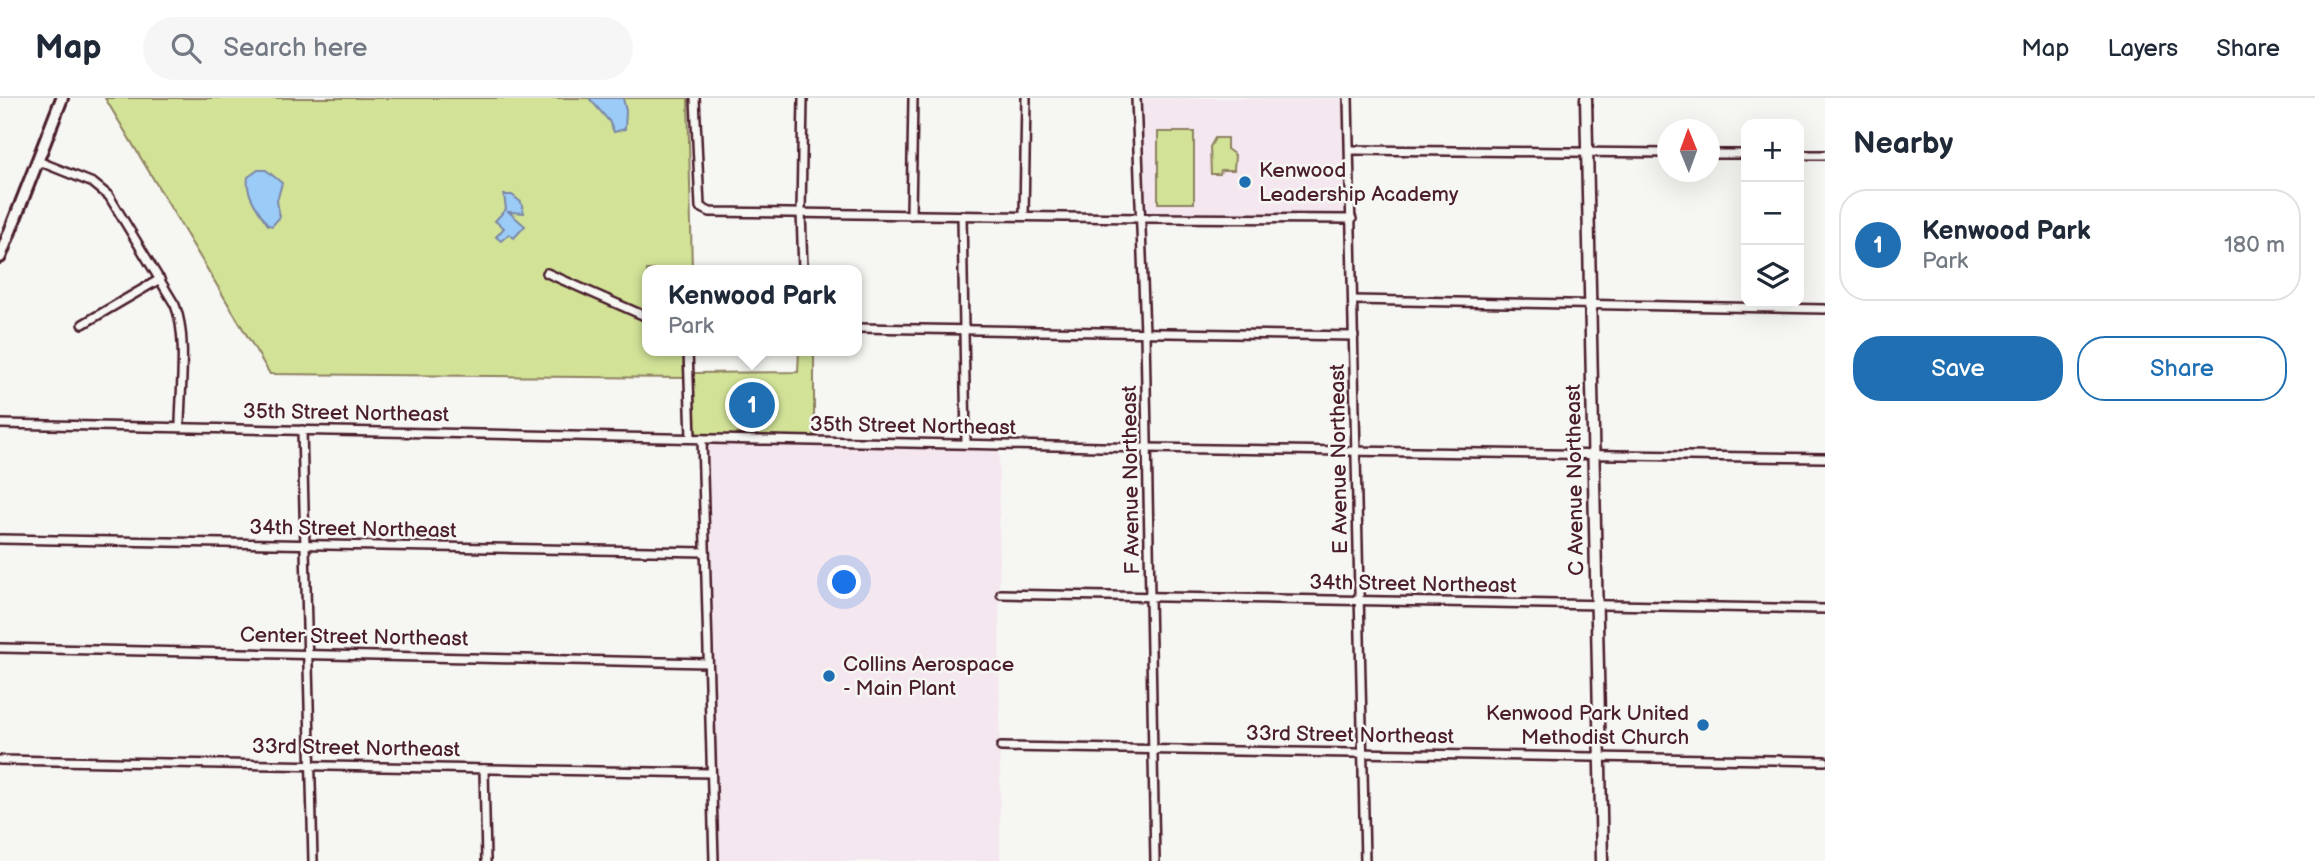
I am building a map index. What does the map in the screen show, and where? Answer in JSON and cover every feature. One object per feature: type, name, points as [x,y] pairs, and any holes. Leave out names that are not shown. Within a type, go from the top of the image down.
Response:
[{"type":"main road","points":[[0,257],[3,241],[38,161],[61,98]]},
{"type":"street","points":[[695,98],[699,207],[710,212],[1352,219]]},
{"type":"street","points":[[803,98],[803,265]]},
{"type":"street","points":[[911,215],[913,98]]},
{"type":"street","points":[[1024,216],[1026,98]]},
{"type":"street","name":"F Avenue Northeast","points":[[1136,98],[1146,333],[1155,861]]},
{"type":"street","name":"E Avenue Northeast","points":[[1348,98],[1366,861]]},
{"type":"street","name":"C Avenue Northeast","points":[[1586,98],[1602,861]]},
{"type":"street","points":[[1350,150],[1657,153]]},
{"type":"street","points":[[1720,153],[1741,154]]},
{"type":"street","points":[[1804,155],[1825,155]]},
{"type":"street","points":[[38,161],[93,183],[109,196],[160,279],[180,317],[180,427]]},
{"type":"street","points":[[962,215],[966,444]]},
{"type":"street","points":[[547,273],[642,315]]},
{"type":"street","points":[[83,324],[160,279]]},
{"type":"street","points":[[1353,300],[1825,309]]},
{"type":"street","points":[[862,328],[1354,336]]},
{"type":"street","points":[[688,356],[691,438]]},
{"type":"street","name":"35th Street Northeast","points":[[0,424],[1147,448],[1825,458]]},
{"type":"street","points":[[302,430],[313,861]]},
{"type":"street","points":[[702,439],[713,861]]},
{"type":"street","name":"34th Street Northeast","points":[[0,539],[705,552]]},
{"type":"street","name":"34th Street Northeast","points":[[1001,594],[1825,609]]},
{"type":"street","name":"Center Street Northeast","points":[[0,648],[708,663]]},
{"type":"street","name":"33rd Street Northeast","points":[[1001,747],[1825,761]]},
{"type":"street","name":"33rd Street Northeast","points":[[0,760],[711,773]]},
{"type":"street","points":[[484,769],[486,861]]},
{"type":"shaded area","name":"Kenwood Leadership Academy","points":[[1136,98],[1348,98],[1349,214],[1142,218]]},
{"type":"shaded area","points":[[702,439],[999,445],[1000,861],[714,861]]},
{"type":"green space","points":[[105,98],[688,98],[692,265],[642,265],[642,356],[688,356],[690,373],[695,373],[798,372],[799,356],[814,356],[814,441],[691,438],[689,378],[270,374]]},
{"type":"green space","points":[[1158,132],[1194,132],[1194,203],[1158,203]]},
{"type":"green space","points":[[1215,138],[1227,138],[1227,149],[1235,155],[1234,170],[1221,170],[1220,174],[1211,174],[1210,147]]},
{"type":"water","points":[[589,98],[623,98],[626,111],[625,129],[614,132],[609,121]]},
{"type":"water","points":[[258,170],[266,170],[282,183],[277,201],[280,217],[272,226],[268,225],[249,190],[248,177]]},
{"type":"water","points":[[504,195],[512,195],[521,202],[524,213],[509,212],[525,226],[514,238],[509,234],[501,241],[496,237],[504,228],[495,221],[506,209]]},
{"type":"place","name":"Kenwood Leadership Academy","points":[[1245,182]]},
{"type":"place","name":"Kenwood Park","points":[[752,405]]},
{"type":"place","name":"Collins Aerospace - Main Plant","points":[[829,676]]},
{"type":"place","name":"Kenwood Park United Methodist Church","points":[[1703,725]]}]
